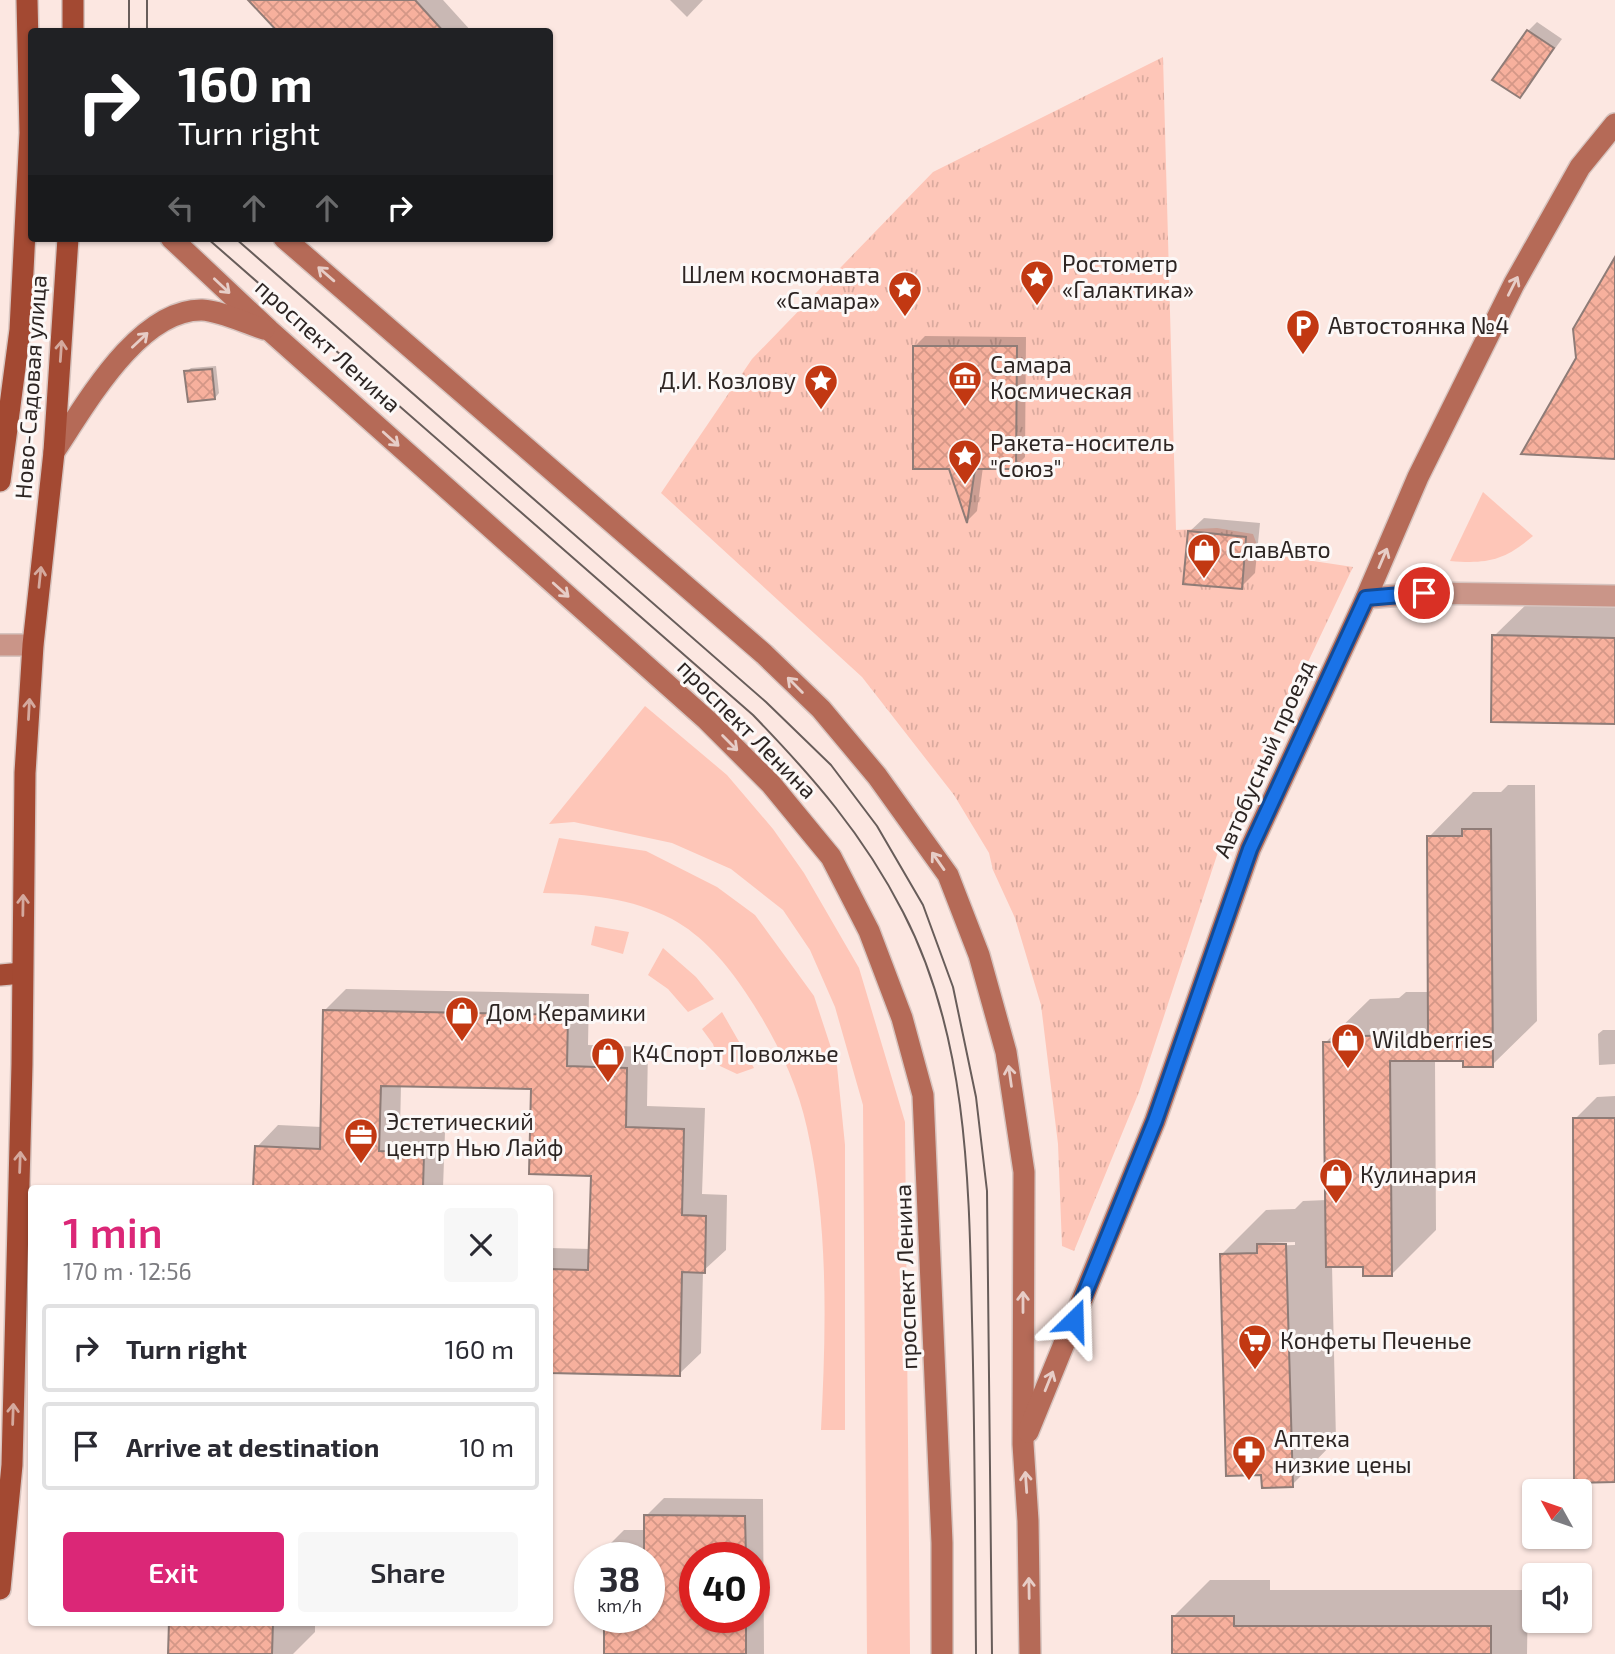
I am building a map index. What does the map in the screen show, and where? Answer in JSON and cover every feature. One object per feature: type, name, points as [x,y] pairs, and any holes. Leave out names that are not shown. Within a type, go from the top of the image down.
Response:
[{"type":"main road","name":"Ново-Садовая улица","points":[[27,0],[28,33]]},
{"type":"main road","name":"Автобусный проезд","points":[[1023,1444],[1155,1121],[1250,849],[1366,598],[1418,477],[1549,218],[1580,167],[1615,124]]},
{"type":"main road","name":"Ново-Садовая улица","points":[[0,481],[20,330],[28,187]]},
{"type":"main road","name":"Ново-Садовая улица","points":[[0,1589],[8,1506],[16,1313],[25,773],[33,645],[54,452],[68,242]]},
{"type":"main road","name":"проспект Ленина","points":[[175,242],[269,330],[707,720],[771,785],[831,857],[869,931],[902,1018],[923,1095],[942,1529],[942,1654]]},
{"type":"main road","points":[[289,242],[764,653],[821,709],[877,776],[947,875],[979,955],[1006,1052],[1024,1172],[1023,1444],[1028,1521],[1030,1654]]},
{"type":"main road","points":[[54,452],[102,382],[140,337],[172,315],[202,310],[269,330]]},
{"type":"main road","points":[[0,975],[22,973]]},
{"type":"street","points":[[1366,598],[1424,593],[1615,596]]},
{"type":"street","points":[[0,645],[33,645]]},
{"type":"green space","points":[[1163,57],[1176,530],[1217,528],[1253,534],[1260,553],[1353,567],[1218,852],[1139,1092],[1074,1251],[1062,1246],[1058,1144],[1041,1005],[1015,918],[993,870],[989,853],[954,795],[862,677],[661,493],[752,359],[933,172]]},
{"type":"green space","points":[[1483,492],[1533,536],[1504,556],[1485,561],[1450,561]]},
{"type":"green space","points":[[645,706],[727,775],[773,829],[804,873],[859,968],[905,1122],[910,1654],[867,1654],[863,1105],[835,1007],[810,950],[783,910],[731,869],[672,843],[574,822],[549,824]]},
{"type":"green space","points":[[559,838],[646,851],[717,887],[755,915],[814,996],[837,1066],[845,1145],[845,1430],[821,1430],[825,1317],[819,1203],[803,1110],[775,1041],[731,972],[704,942],[683,926],[657,912],[625,902],[593,896],[543,893]]},
{"type":"green space","points":[[595,926],[629,932],[623,954],[591,945]]},
{"type":"green space","points":[[663,948],[696,977],[714,999],[688,1012],[668,989],[648,975]]},
{"type":"green space","points":[[722,1012],[754,1068],[737,1074],[720,1066],[713,1044],[702,1029]]},
{"type":"building","points":[[248,0],[415,0],[440,28],[274,28]]},
{"type":"building","points":[[1527,30],[1554,48],[1520,98],[1492,80]]},
{"type":"building","points":[[1615,257],[1615,459],[1521,454],[1576,358],[1573,329]]},
{"type":"building","name":"Самара Космическая","points":[[913,346],[1017,346],[1016,469],[975,469],[967,523],[949,469],[913,469]]},
{"type":"building","points":[[212,369],[215,399],[188,402],[184,371]]},
{"type":"building","points":[[1188,531],[1246,537],[1242,589],[1183,584]]},
{"type":"building","points":[[1492,635],[1615,638],[1615,724],[1491,722]]},
{"type":"building","points":[[1462,829],[1491,829],[1493,1067],[1463,1067],[1463,1061],[1390,1061],[1392,1276],[1363,1276],[1363,1267],[1326,1267],[1323,1042],[1359,1042],[1359,1036],[1428,1035],[1427,836],[1462,836]]},
{"type":"building","points":[[323,1010],[568,1015],[567,1066],[627,1068],[626,1127],[684,1129],[682,1215],[706,1216],[705,1273],[682,1272],[680,1376],[553,1373],[553,1269],[588,1270],[591,1176],[529,1174],[531,1089],[381,1086],[379,1151],[424,1153],[423,1185],[253,1185],[255,1146],[320,1149]]},
{"type":"building","points":[[1573,1118],[1615,1118],[1615,1482],[1592,1483],[1592,1479],[1574,1479]]},
{"type":"building","points":[[1257,1244],[1286,1244],[1293,1487],[1262,1488],[1261,1475],[1226,1476],[1220,1254],[1257,1253]]},
{"type":"building","points":[[644,1515],[745,1516],[746,1542],[679,1542],[679,1633],[746,1633],[746,1654],[604,1654],[604,1633],[665,1633],[665,1542],[644,1542]]},
{"type":"building","points":[[1172,1616],[1234,1616],[1234,1626],[1491,1626],[1491,1654],[1172,1654]]},
{"type":"building","points":[[169,1626],[273,1626],[272,1654],[168,1654]]},
{"type":"tram line","points":[[129,0],[129,28]]},
{"type":"tram line","points":[[147,0],[147,28]]},
{"type":"tram line","points":[[212,242],[753,715],[836,808],[888,884],[925,960],[941,1009],[961,1112],[969,1216],[976,1654]]},
{"type":"tram line","points":[[240,242],[766,702],[831,765],[877,826],[923,905],[953,987],[976,1097],[987,1191],[992,1654]]},
{"type":"place","name":"Ростометр «Галактика»","points":[[1037,307]]},
{"type":"place","name":"Шлем космонавта «Самара»","points":[[905,318]]},
{"type":"place","name":"Автостоянка №4","points":[[1303,356]]},
{"type":"place","name":"Самара Космическая","points":[[965,408]]},
{"type":"place","name":"Д.И. Козлову","points":[[821,411]]},
{"type":"place","name":"Ракета-носитель \"Союз\"","points":[[965,486]]},
{"type":"place","name":"СлавАвто","points":[[1204,580]]},
{"type":"place","name":"Дом Керамики","points":[[462,1043]]},
{"type":"place","name":"Wildberries","points":[[1348,1070]]},
{"type":"place","name":"К4Спорт Поволжье","points":[[608,1084]]},
{"type":"place","name":"Эстетический центр Нью Лайф","points":[[361,1165]]},
{"type":"place","name":"Кулинария","points":[[1336,1205]]},
{"type":"place","name":"Конфеты Печенье","points":[[1255,1371]]},
{"type":"place","name":"Аптека низкие цены","points":[[1249,1482]]},
{"type":"route","points":[[1074,1320],[1155,1121],[1250,849],[1366,598],[1424,593]]}]
